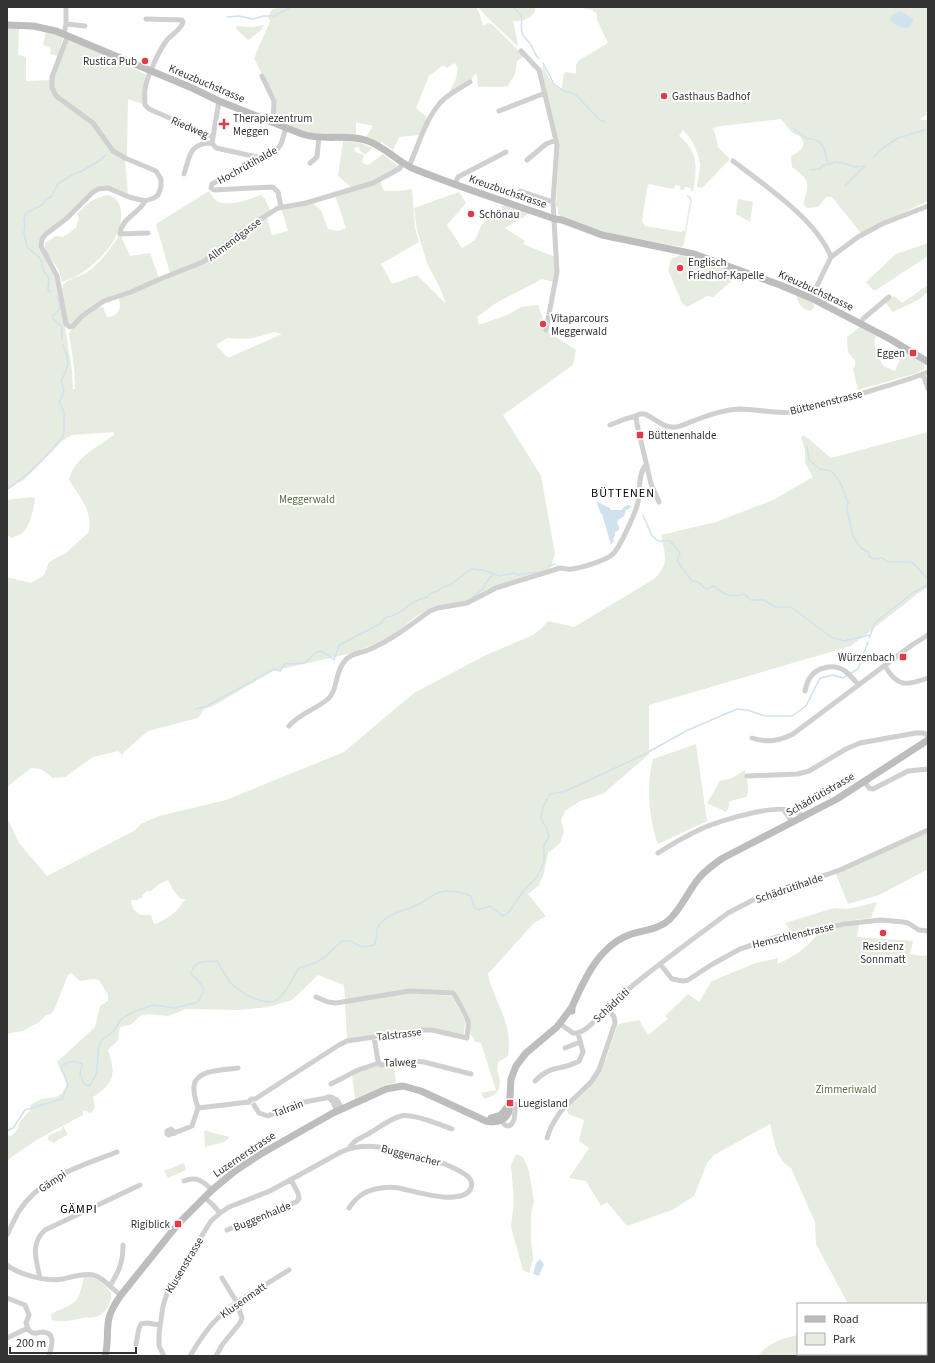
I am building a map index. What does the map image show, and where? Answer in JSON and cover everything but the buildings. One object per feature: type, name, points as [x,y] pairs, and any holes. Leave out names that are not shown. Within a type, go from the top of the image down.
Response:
[{"type":"main road","name":"Kreuzbuchstrasse","points":[[7,25],[37,26],[66,35],[219,101],[286,128],[306,135],[319,137],[349,137],[364,140],[378,146],[406,165],[455,184],[594,232],[621,240],[675,250],[706,258],[780,285],[811,298],[860,323],[928,362]]},
{"type":"main road","name":"Schädrütistrasse","points":[[561,1025],[572,1007],[586,977],[606,950],[622,938],[653,929],[666,922],[678,910],[699,878],[719,861],[838,799],[928,740]]},
{"type":"main road","points":[[500,1118],[513,1104],[510,1086],[512,1075],[519,1062],[536,1045],[552,1036],[561,1025]]},
{"type":"main road","name":"Luzernerstrasse","points":[[105,1356],[109,1317],[120,1295],[178,1224],[208,1194],[236,1171],[259,1155],[339,1110],[386,1089],[403,1086],[421,1091],[476,1116],[500,1118]]},
{"type":"street","points":[[66,7],[66,35],[52,77],[53,91],[59,99],[93,123],[114,151],[125,158],[156,171],[160,179],[161,187],[158,194],[154,198],[145,201],[143,205],[128,217],[120,234],[148,233]]},
{"type":"street","points":[[146,19],[182,20],[183,22],[181,27],[165,42],[152,71]]},
{"type":"street","points":[[66,24],[85,26]]},
{"type":"street","points":[[521,51],[539,70],[556,140],[557,151],[553,202],[557,272],[546,330]]},
{"type":"street","name":"Riedweg","points":[[152,71],[145,89],[145,102],[147,108],[213,136],[212,143],[216,148],[262,158]]},
{"type":"street","points":[[262,76],[274,101],[274,123]]},
{"type":"street","points":[[406,165],[418,147],[422,134],[440,103],[470,82]]},
{"type":"street","points":[[499,111],[545,93]]},
{"type":"street","points":[[213,136],[219,101]]},
{"type":"street","name":"Hochrütihalde","points":[[281,207],[278,192],[273,186],[214,190],[211,188],[212,184],[276,151],[280,147],[286,128]]},
{"type":"street","points":[[310,163],[317,157],[319,137]]},
{"type":"street","points":[[527,160],[546,144],[556,140]]},
{"type":"street","points":[[184,174],[191,151],[196,146],[204,143],[212,143]]},
{"type":"street","points":[[455,184],[458,177],[506,152]]},
{"type":"street","points":[[733,161],[786,203],[806,221],[828,248],[831,256]]},
{"type":"street","name":"Allmendgasse","points":[[145,201],[129,197],[108,188],[98,189],[42,239],[42,250],[57,276],[66,324],[70,328],[82,316],[104,301],[131,292],[203,262],[242,231],[281,207],[306,203],[373,183],[406,165]]},
{"type":"street","points":[[520,191],[553,202]]},
{"type":"street","points":[[811,298],[831,256],[858,237],[882,224],[928,206]]},
{"type":"street","points":[[860,323],[889,297]]},
{"type":"street","points":[[926,373],[928,389]]},
{"type":"street","name":"Büttenenstrasse","points":[[636,416],[646,413],[661,424],[676,427],[728,411],[748,410],[780,412],[806,409],[926,373]]},
{"type":"street","points":[[610,425],[625,418],[636,416],[636,424],[653,489],[659,502]]},
{"type":"street","points":[[289,726],[295,719],[325,701],[332,695],[338,671],[348,657],[381,644],[430,611],[438,608],[467,603],[496,588],[538,576],[552,570],[560,568],[578,568],[612,555],[636,509],[642,469],[647,465]]},
{"type":"street","points":[[752,738],[762,741],[770,741],[778,740],[793,734],[912,645],[928,636]]},
{"type":"street","points":[[885,666],[892,677],[900,682],[912,683],[928,678]]},
{"type":"street","points":[[805,691],[808,680],[813,674],[822,668],[830,667],[844,670],[859,685]]},
{"type":"street","points":[[747,776],[798,774],[814,768],[846,749],[860,744],[916,733],[924,733],[928,736]]},
{"type":"street","points":[[864,781],[869,788],[873,789],[908,771],[928,769]]},
{"type":"street","points":[[658,853],[696,831],[741,815],[788,809],[796,811],[803,817]]},
{"type":"street","points":[[784,810],[793,822]]},
{"type":"street","name":"Schädrütihalde","points":[[660,964],[728,913],[745,904],[840,870],[928,830]]},
{"type":"street","name":"Hemschlenstrasse","points":[[660,964],[672,979],[683,981],[688,980],[740,949],[768,939],[844,924],[881,920],[906,922],[919,930],[928,932]]},
{"type":"street","name":"Schädrüti","points":[[578,1033],[585,1030],[607,1007],[660,964]]},
{"type":"street","name":"Talstrasse","points":[[253,1102],[347,1041],[422,1030],[467,1038],[468,1021],[456,996],[450,992],[410,991],[336,1003],[328,1002],[316,997]]},
{"type":"street","points":[[547,1138],[551,1127],[560,1112],[591,1082],[599,1070],[615,1022],[614,1017],[607,1007]]},
{"type":"street","points":[[535,1081],[548,1070],[574,1064],[580,1061],[583,1052],[578,1033],[572,1032],[561,1025]]},
{"type":"street","name":"Talweg","points":[[374,1037],[379,1064],[384,1065],[415,1061],[471,1074]]},
{"type":"street","points":[[564,1048],[580,1042]]},
{"type":"street","points":[[331,1084],[358,1070],[379,1064]]},
{"type":"street","points":[[175,1133],[192,1126],[198,1108],[193,1087],[198,1077],[203,1073],[238,1068]]},
{"type":"street","name":"Talrain","points":[[253,1102],[259,1113],[268,1116],[294,1104],[328,1097],[335,1099],[339,1110]]},
{"type":"street","points":[[198,1108],[253,1102]]},
{"type":"street","points":[[500,1118],[506,1126],[511,1125],[514,1120],[513,1104]]},
{"type":"street","points":[[349,1149],[351,1144],[357,1140],[389,1121],[404,1115],[434,1122],[452,1129]]},
{"type":"street","name":"Buggenacher","points":[[220,1212],[229,1207],[270,1192],[349,1149],[361,1146],[392,1149],[452,1167],[466,1175],[472,1184],[470,1190],[465,1194],[443,1197],[424,1195],[400,1188],[380,1188],[370,1190],[358,1196],[349,1208]]},
{"type":"street","name":"Gämpi","points":[[7,1235],[24,1204],[46,1182],[72,1168],[117,1152]]},
{"type":"street","points":[[184,1181],[191,1178],[204,1183],[213,1205],[220,1212]]},
{"type":"street","name":"Buggenhalde","points":[[227,1230],[296,1202],[299,1199],[298,1193],[291,1180]]},
{"type":"street","points":[[40,1278],[35,1256],[35,1246],[36,1240],[45,1230],[140,1185]]},
{"type":"street","name":"Klusenstrasse","points":[[164,1356],[159,1346],[160,1325],[168,1290],[209,1225],[220,1212]]},
{"type":"street","points":[[110,1286],[120,1268],[123,1259],[123,1246]]},
{"type":"street","points":[[7,1265],[20,1272],[40,1278],[56,1280],[91,1275],[102,1278],[120,1295]]},
{"type":"street","name":"Klusenmatt","points":[[190,1356],[200,1340],[216,1320],[237,1303],[289,1270]]},
{"type":"street","points":[[216,1356],[222,1345],[241,1321],[242,1315],[237,1303],[222,1278]]},
{"type":"street","points":[[7,1298],[24,1305],[29,1315],[26,1323],[32,1332],[43,1332],[50,1336],[52,1343],[49,1356]]},
{"type":"street","points":[[136,1344],[141,1324],[146,1323],[160,1325]]},
{"type":"street","points":[[7,1338],[28,1328]]},
{"type":"green space","points":[[281,7],[476,7],[483,26],[488,23],[492,24],[524,56],[517,61],[515,74],[508,86],[478,87],[477,75],[475,74],[471,80],[448,95],[456,79],[457,67],[455,63],[447,68],[442,66],[429,76],[416,108],[428,118],[420,135],[399,137],[392,153],[392,149],[382,142],[380,144],[366,137],[373,126],[356,122],[356,136],[318,134],[306,132],[278,120],[275,114],[272,94],[254,58],[269,24],[270,20],[268,18],[271,10]]},
{"type":"green space","points":[[478,7],[535,7],[535,11],[526,19],[513,21],[518,44],[517,46]]},
{"type":"green space","points":[[578,7],[928,7],[928,110],[926,112],[927,114],[920,119],[928,120],[928,201],[861,233],[832,197],[826,197],[818,207],[807,208],[803,204],[807,191],[807,182],[802,175],[792,167],[791,156],[802,148],[804,143],[803,140],[798,135],[793,133],[781,119],[721,126],[714,129],[712,128],[715,133],[718,147],[730,159],[702,188],[697,187],[700,167],[698,155],[692,141],[683,130],[679,136],[690,148],[695,161],[696,168],[693,191],[691,191],[691,188],[685,187],[684,190],[680,190],[680,186],[675,185],[674,189],[649,184],[647,188],[642,221],[645,226],[681,232],[685,230],[690,200],[687,195],[690,196],[692,199],[682,247],[596,230],[562,217],[558,214],[558,208],[556,206],[559,147],[542,72],[543,64],[554,85],[561,89],[564,73],[567,72],[576,74],[576,65],[578,61],[608,43],[597,20],[597,14],[592,10]]},
{"type":"green space","points":[[264,25],[261,30],[248,40],[236,29],[237,26],[252,27]]},
{"type":"green space","name":"Meggerwald","points":[[7,28],[19,28],[18,55],[26,57],[26,81],[53,80],[68,39],[128,65],[147,75],[143,86],[143,104],[128,99],[127,156],[125,159],[128,195],[103,187],[41,239],[50,265],[49,267],[57,282],[72,371],[73,389],[75,389],[74,367],[69,334],[71,330],[80,320],[97,306],[98,308],[103,307],[107,317],[111,317],[119,310],[120,304],[118,297],[170,273],[156,224],[209,191],[217,201],[227,204],[251,199],[261,195],[265,199],[271,212],[266,215],[272,235],[288,231],[281,208],[313,204],[321,210],[328,229],[339,231],[346,228],[335,195],[380,181],[384,191],[412,189],[415,228],[419,242],[381,264],[392,284],[417,275],[446,304],[440,288],[427,263],[417,230],[414,208],[459,192],[466,203],[447,225],[462,248],[475,240],[482,224],[503,211],[501,207],[504,205],[530,213],[505,228],[525,241],[523,244],[555,257],[556,265],[554,282],[542,279],[496,303],[477,317],[479,325],[507,315],[521,307],[538,305],[548,332],[576,350],[573,365],[503,415],[541,476],[555,554],[549,572],[493,587],[482,592],[468,602],[432,608],[415,617],[387,639],[352,653],[273,671],[213,706],[204,709],[198,718],[148,731],[122,755],[118,751],[93,757],[65,777],[53,778],[41,769],[31,768],[7,787],[7,577],[31,583],[44,575],[49,562],[66,553],[89,532],[89,517],[85,504],[69,480],[76,465],[81,459],[114,435],[114,432],[72,435],[62,441],[24,480],[15,484],[7,491]],"holes":[[[275,332],[282,334],[228,358],[216,345],[227,338],[251,338]]]},
{"type":"green space","points":[[46,31],[62,36],[63,38],[58,56],[50,54],[51,50],[49,47],[43,45]]},
{"type":"green space","points":[[343,141],[361,143],[372,148],[365,155],[360,151],[359,147],[354,148],[355,152],[364,155],[362,163],[368,165],[383,154],[398,166],[375,181],[352,188],[338,176]]},
{"type":"green space","points":[[108,195],[119,203],[121,211],[121,220],[116,237],[105,253],[91,266],[77,276],[62,282],[56,265],[49,258],[46,252],[45,243],[56,236],[63,237],[76,228],[79,218],[77,214],[91,202]]},
{"type":"green space","points":[[738,199],[753,202],[750,222],[736,214]]},
{"type":"green space","points":[[119,236],[121,236],[130,256],[150,253],[159,278],[133,290],[106,299],[73,326],[68,325],[62,290],[63,287],[67,281],[86,273],[96,265]]},
{"type":"green space","points":[[928,243],[928,256],[876,290],[873,290],[866,282],[896,254]]},
{"type":"green space","points":[[681,255],[740,274],[713,297],[707,296],[687,307],[682,303],[668,270],[671,259]]},
{"type":"green space","points":[[928,285],[928,291],[920,299],[893,312],[885,302],[894,296],[902,303]]},
{"type":"green space","points":[[796,294],[811,300],[814,308],[810,311],[802,307],[797,300]]},
{"type":"green space","points":[[860,327],[876,336],[875,347],[883,366],[895,371],[904,351],[922,363],[924,365],[924,369],[917,373],[858,390],[853,369],[855,366],[855,361],[848,352],[847,337]]},
{"type":"green space","points":[[928,432],[928,587],[851,646],[649,705],[649,754],[603,794],[580,801],[565,811],[561,820],[564,832],[560,843],[548,853],[544,873],[539,885],[528,894],[546,916],[534,923],[488,974],[490,983],[504,1017],[509,1044],[508,1056],[498,1062],[497,1071],[500,1079],[500,1085],[495,1094],[484,1099],[481,1093],[496,1090],[481,1043],[474,1041],[474,1038],[470,1034],[456,993],[414,990],[345,1000],[344,985],[318,975],[292,1000],[268,1007],[239,1010],[186,1009],[168,1016],[147,1014],[140,1016],[132,1024],[120,1027],[118,1040],[108,1050],[113,1072],[112,1077],[106,1087],[93,1097],[95,1108],[91,1113],[83,1110],[83,1115],[38,1139],[10,1158],[7,1162],[7,1135],[11,1136],[18,1129],[19,1123],[31,1109],[30,1105],[40,1099],[58,1096],[62,1093],[67,1084],[57,1062],[95,1027],[100,1006],[108,1001],[108,995],[99,980],[93,979],[80,981],[71,973],[68,975],[55,1008],[51,1014],[46,1015],[38,1023],[23,1031],[10,1033],[7,1035],[7,818],[19,843],[47,876],[134,831],[141,824],[159,816],[226,800],[344,752],[414,693],[484,656],[533,635],[548,621],[574,627],[654,579],[659,574],[665,558],[661,535],[716,522],[773,500],[813,477],[805,463],[805,450],[801,437],[804,435],[831,458]],"holes":[[[168,880],[174,891],[181,899],[186,901],[183,901],[179,908],[158,923],[154,924],[151,915],[140,915],[134,910],[131,903],[132,900],[137,900],[143,897],[142,895],[148,890],[149,892],[161,883]]]},
{"type":"green space","points":[[32,497],[35,499],[28,526],[22,533],[12,538],[7,535],[7,500]]},
{"type":"green space","points":[[696,744],[707,821],[658,844],[652,824],[649,791],[653,759]]},
{"type":"green space","points":[[745,770],[748,787],[746,797],[730,801],[726,812],[707,803],[720,781],[732,778]]},
{"type":"green space","points":[[928,832],[928,869],[879,895],[848,904],[836,874]]},
{"type":"green space","points":[[877,902],[871,918],[834,923],[792,932],[785,923],[834,908],[848,909]]},
{"type":"green space","name":"Zimmeriwald","points":[[859,924],[857,937],[913,941],[910,954],[923,956],[928,955],[928,1356],[758,1356],[771,1344],[797,1335],[797,1355],[927,1355],[927,1303],[846,1303],[816,1244],[815,1222],[791,1168],[779,1155],[770,1124],[714,1155],[707,1163],[694,1196],[672,1210],[627,1226],[607,1202],[601,1206],[586,1181],[569,1178],[589,1148],[579,1141],[584,1120],[568,1114],[567,1109],[580,1096],[606,1059],[619,1024],[639,1020],[648,1035],[668,1019],[665,1016],[688,994],[699,1002],[712,981],[756,963],[778,958],[777,964],[783,962],[806,946],[819,931]]},
{"type":"green space","points":[[411,993],[452,996],[465,1021],[464,1034],[459,1035],[436,1030],[347,1039],[345,1003]]},
{"type":"green space","points":[[377,1066],[394,1066],[396,1083],[385,1085],[355,1099],[352,1074]]},
{"type":"green space","points":[[63,1126],[68,1135],[54,1143],[51,1141],[50,1142],[48,1139],[49,1135],[61,1130]]},
{"type":"green space","points":[[206,1130],[230,1137],[224,1142],[205,1147],[204,1131]]},
{"type":"green space","points":[[516,1154],[523,1157],[529,1171],[534,1201],[531,1215],[533,1259],[529,1273],[523,1270],[511,1227],[514,1201],[511,1165]]},
{"type":"green space","points":[[184,1163],[186,1170],[168,1178],[164,1171]]},
{"type":"green space","points":[[84,1277],[93,1278],[100,1281],[111,1293],[110,1303],[106,1310],[95,1317],[64,1321],[52,1320],[51,1315],[53,1313],[75,1302],[80,1292]]},
{"type":"water","points":[[900,11],[912,18],[913,21],[910,26],[906,28],[898,26],[890,20],[891,16]]},
{"type":"water","points":[[596,501],[610,508],[610,510],[621,510],[627,505],[632,507],[626,510],[624,516],[618,520],[617,524],[619,526],[619,530],[615,532],[614,540],[611,545],[602,514]]},
{"type":"water","points":[[540,1259],[544,1264],[539,1276],[533,1274],[536,1263]]},
{"type":"waterway","points":[[227,17],[239,16],[253,19],[264,16],[274,16],[291,7]]},
{"type":"waterway","points":[[513,7],[522,18],[521,27],[523,35],[539,59]]},
{"type":"waterway","points":[[543,63],[554,84],[564,91],[575,94],[600,120],[605,122]]},
{"type":"waterway","points":[[793,128],[807,139],[813,139],[820,142],[824,148],[829,165]]},
{"type":"waterway","points":[[873,158],[884,147],[898,138],[928,130]]},
{"type":"waterway","points":[[50,292],[48,289],[49,278],[43,270],[42,262],[39,257],[27,247],[24,233],[24,219],[26,213],[42,205],[46,199],[51,197],[58,184],[99,161],[106,155]]},
{"type":"waterway","points":[[810,170],[820,169],[822,166],[836,162],[854,167],[865,166]]},
{"type":"waterway","points":[[845,186],[865,166]]},
{"type":"waterway","points":[[56,296],[60,309],[53,316],[53,319],[62,327],[62,339]]},
{"type":"waterway","points":[[7,489],[23,478],[37,465],[63,436],[64,412],[59,402],[64,392],[61,381],[68,363],[63,345]]},
{"type":"waterway","points":[[807,446],[809,460],[820,469],[831,471],[839,480],[848,502],[847,509],[853,536],[861,548],[868,552],[870,557],[874,559],[882,558],[888,562],[912,562],[928,579]]},
{"type":"waterway","points":[[643,515],[652,536],[658,541],[670,541],[679,551],[680,555],[677,558],[681,567],[692,581],[698,582],[706,589],[714,586],[721,592],[728,595],[736,596],[744,594],[751,600],[764,600],[776,607],[791,607],[831,637],[844,641],[870,635]]},
{"type":"waterway","points":[[549,566],[555,564]]},
{"type":"waterway","points":[[196,709],[207,706],[274,669],[280,671],[285,664],[305,663],[316,652],[321,651],[334,660],[339,645],[380,624],[386,617],[396,614],[415,601],[426,598],[431,593],[450,585],[471,569],[484,570],[499,576],[514,573],[518,575],[536,572]]},
{"type":"waterway","points":[[473,597],[484,588],[485,584],[493,574]]},
{"type":"waterway","points":[[869,638],[875,623],[914,592],[928,585]]},
{"type":"waterway","points":[[7,1131],[13,1128],[25,1110],[62,1099],[68,1085],[61,1067],[66,1063],[74,1062],[82,1064],[80,1075],[84,1084],[90,1086],[97,1072],[98,1050],[101,1041],[114,1031],[121,1019],[133,1012],[153,1005],[175,1008],[198,1002],[203,993],[203,986],[191,974],[192,969],[197,964],[217,961],[230,982],[236,988],[247,995],[267,1002],[278,999],[285,992],[299,968],[315,963],[325,957],[342,941],[350,941],[362,947],[374,945],[378,927],[384,920],[393,914],[412,908],[440,892],[453,891],[471,896],[474,907],[478,910],[490,906],[503,916],[509,912],[524,890],[537,877],[544,862],[544,845],[549,837],[547,829],[541,818],[543,807],[550,794],[566,791],[643,755],[688,730],[737,709],[747,710],[765,716],[792,716],[806,706],[820,678],[833,675],[843,678],[858,669],[868,642]]},
{"type":"place","name":"Rustica Pub","points":[[145,61]]},
{"type":"place","name":"Gasthaus Badhof","points":[[664,96]]},
{"type":"place","name":"Therapiezentrum Meggen","points":[[224,124]]},
{"type":"place","name":"Schönau","points":[[471,214]]},
{"type":"place","name":"Englisch Friedhof-Kapelle","points":[[680,268]]},
{"type":"place","name":"Vitaparcours Meggerwald","points":[[543,324]]},
{"type":"place","name":"Eggen","points":[[913,353]]},
{"type":"place","name":"Büttenenhalde","points":[[640,435]]},
{"type":"place","name":"Würzenbach","points":[[903,657]]},
{"type":"place","name":"Residenz Sonnmatt","points":[[883,933]]},
{"type":"place","name":"Luegisland","points":[[510,1103]]},
{"type":"place","name":"Rigiblick","points":[[178,1224]]},
{"type":"district","name":"BÜTTENEN","points":[[623,493]]},
{"type":"district","name":"GÄMPI","points":[[79,1209]]}]
